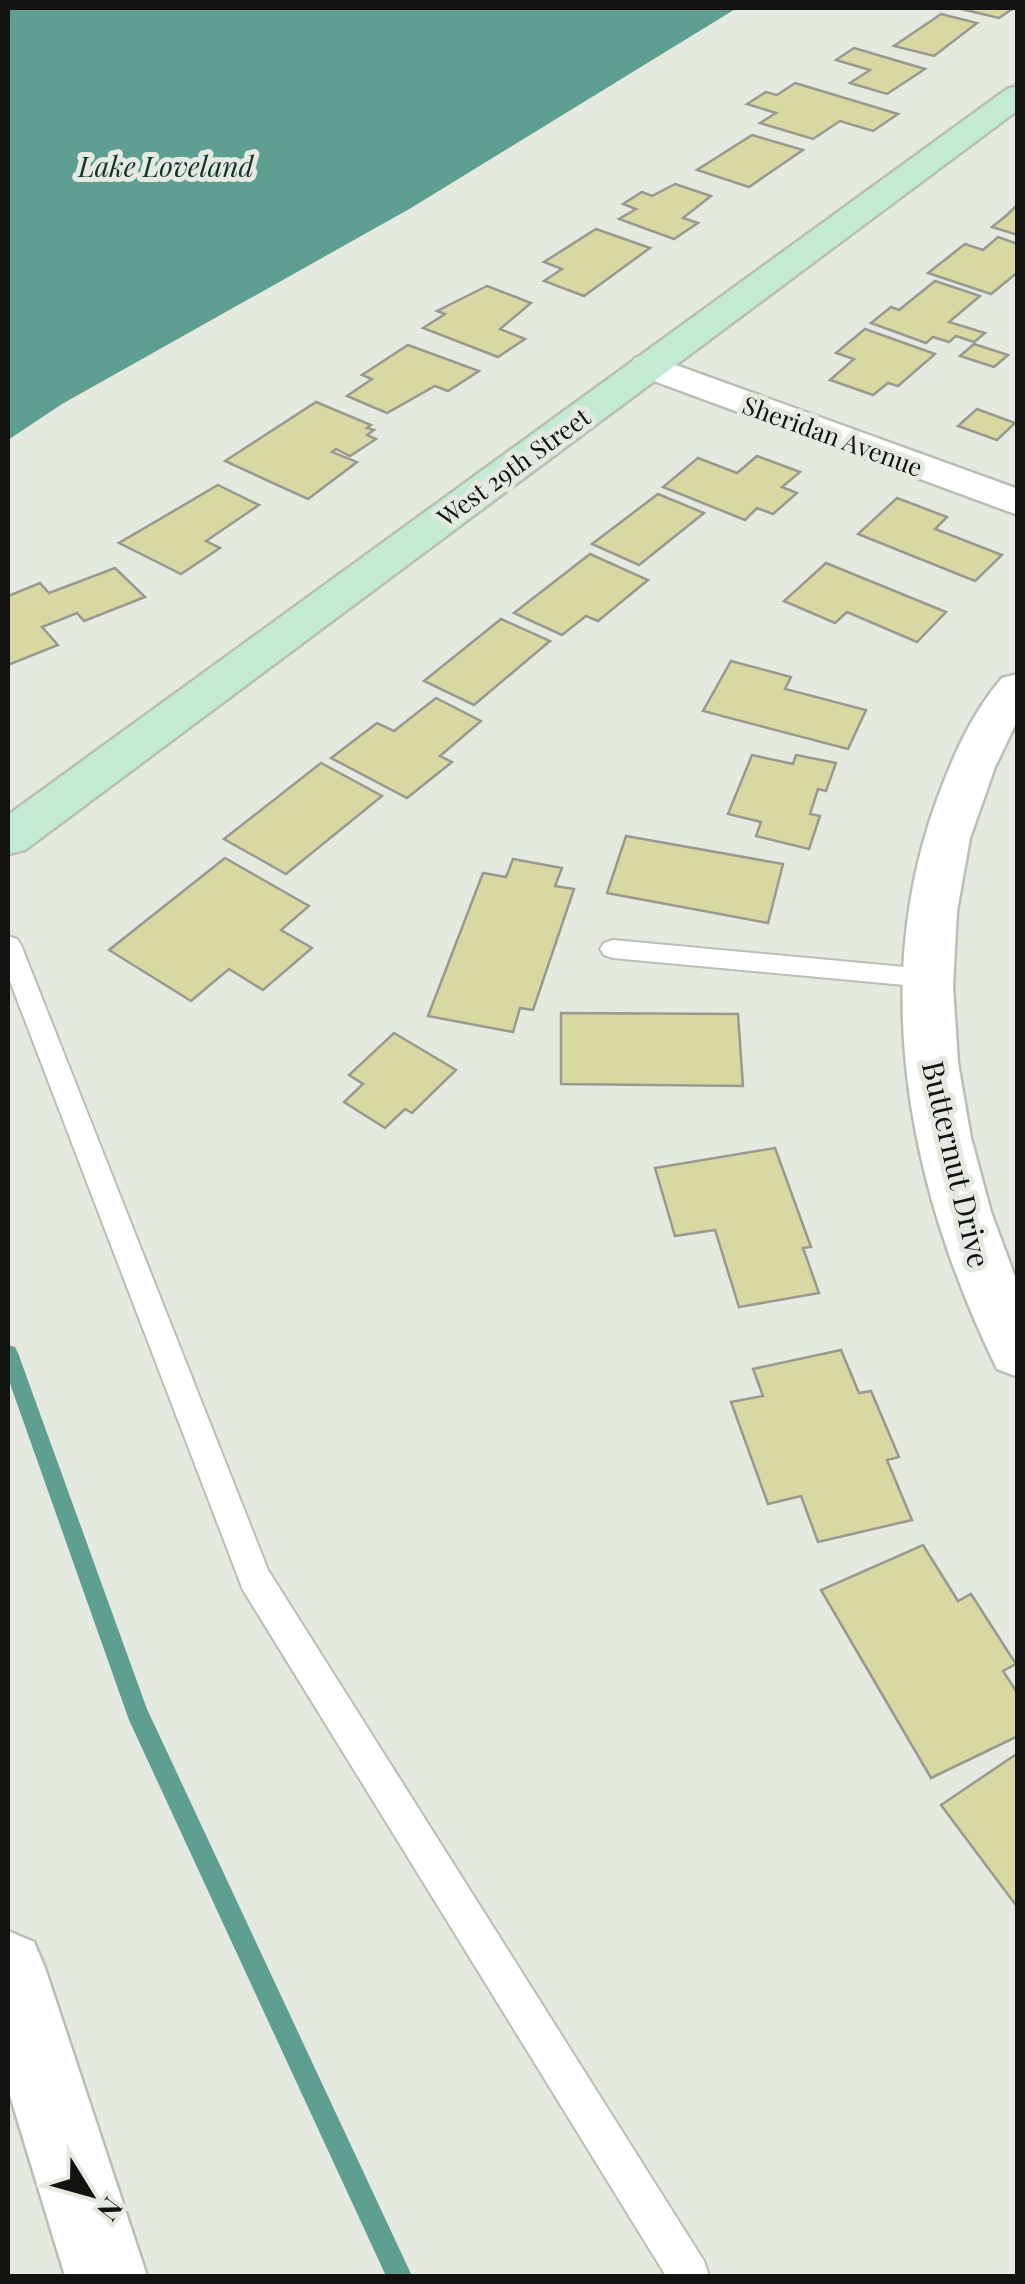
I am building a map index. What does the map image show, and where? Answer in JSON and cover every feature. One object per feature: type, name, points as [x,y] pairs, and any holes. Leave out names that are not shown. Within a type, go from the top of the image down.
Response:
[{"type":"main road","name":"West 29th Street","points":[[8,838],[1018,95]]},
{"type":"street","name":"Sheridan Avenue","points":[[648,366],[1018,503]]},
{"type":"street","name":"Butternut Drive","points":[[1018,688],[981,745],[956,802],[934,892],[926,978],[933,1084],[958,1192],[986,1289],[1018,1352]]},
{"type":"street","points":[[8,1968],[106,2276]]},
{"type":"lane","points":[[8,945],[256,1579],[689,2276]]},
{"type":"lane","points":[[613,949],[926,978]]},
{"type":"water","name":"Lake Loveland","points":[[8,8],[737,8],[411,208],[62,404],[8,440]]},
{"type":"building","points":[[957,8],[1014,8],[999,18]]},
{"type":"building","points":[[941,14],[977,23],[934,56],[894,46]]},
{"type":"building","points":[[854,48],[925,69],[887,94],[850,83],[870,70],[836,60]]},
{"type":"building","points":[[795,83],[898,114],[873,131],[840,121],[813,139],[760,123],[776,113],[747,104],[766,92],[777,95]]},
{"type":"building","points":[[752,135],[803,150],[749,187],[697,170]]},
{"type":"building","points":[[675,184],[711,196],[683,218],[698,223],[674,239],[619,219],[636,209],[623,204],[642,192],[652,196]]},
{"type":"building","points":[[1018,204],[1018,235],[992,227],[1007,215]]},
{"type":"building","points":[[596,229],[650,248],[584,296],[544,281],[562,269],[544,262]]},
{"type":"building","points":[[998,237],[1018,244],[1018,272],[991,294],[928,273],[965,244],[983,250]]},
{"type":"building","points":[[935,281],[980,296],[949,322],[985,333],[974,342],[956,336],[949,342],[933,337],[926,343],[871,323],[891,307],[899,310]]},
{"type":"building","points":[[487,286],[531,303],[500,329],[525,339],[498,357],[423,328],[445,314],[437,311]]},
{"type":"building","points":[[865,329],[935,354],[898,386],[888,383],[873,395],[830,380],[854,359],[836,353]]},
{"type":"building","points":[[974,344],[1008,355],[994,367],[960,356]]},
{"type":"building","points":[[408,345],[479,371],[448,391],[435,386],[387,413],[347,396],[372,379],[362,375]]},
{"type":"building","points":[[316,402],[371,425],[367,428],[374,430],[367,435],[376,439],[350,456],[336,449],[332,452],[357,462],[308,499],[225,461]]},
{"type":"building","points":[[977,409],[1015,423],[997,440],[958,426]]},
{"type":"building","points":[[757,456],[800,472],[782,487],[797,493],[773,514],[757,508],[745,520],[663,487],[698,458],[737,473]]},
{"type":"building","points":[[218,485],[259,505],[206,541],[220,548],[181,574],[119,543]]},
{"type":"building","points":[[658,494],[704,513],[639,565],[592,544]]},
{"type":"building","points":[[897,498],[947,517],[935,529],[1002,555],[975,581],[858,534]]},
{"type":"building","points":[[590,554],[648,580],[598,621],[586,616],[562,635],[514,613]]},
{"type":"building","points":[[826,563],[946,612],[917,642],[847,612],[835,623],[784,601]]},
{"type":"building","points":[[115,568],[145,597],[84,621],[77,613],[42,627],[58,645],[8,665],[8,596],[40,583],[49,593]]},
{"type":"building","points":[[501,619],[550,641],[474,705],[424,681]]},
{"type":"building","points":[[731,661],[791,677],[785,689],[866,710],[848,749],[703,711]]},
{"type":"building","points":[[436,698],[481,721],[440,756],[452,762],[407,798],[331,758],[377,723],[394,731]]},
{"type":"building","points":[[752,755],[793,764],[796,755],[836,763],[826,791],[818,789],[810,814],[820,816],[809,849],[756,836],[761,822],[728,814]]},
{"type":"building","points":[[321,763],[382,796],[286,874],[224,839]]},
{"type":"building","points":[[626,836],[783,864],[768,923],[607,893]]},
{"type":"building","points":[[225,858],[309,906],[281,930],[312,948],[263,990],[229,969],[191,1001],[109,950]]},
{"type":"building","points":[[513,859],[562,868],[555,886],[574,889],[533,1010],[520,1008],[513,1032],[428,1016],[483,873],[506,877]]},
{"type":"building","points":[[561,1013],[738,1014],[743,1086],[561,1084]]},
{"type":"building","points":[[394,1033],[456,1070],[412,1113],[405,1109],[385,1128],[344,1102],[363,1084],[349,1075]]},
{"type":"building","points":[[775,1148],[811,1247],[803,1248],[819,1293],[739,1307],[715,1230],[675,1236],[655,1168]]},
{"type":"building","points":[[841,1350],[859,1393],[871,1391],[899,1457],[887,1460],[912,1520],[818,1542],[801,1496],[768,1504],[731,1402],[763,1396],[753,1369]]},
{"type":"building","points":[[923,1545],[958,1601],[971,1594],[1016,1664],[1003,1671],[1018,1694],[1018,1736],[931,1778],[821,1590]]},
{"type":"building","points":[[1018,1753],[1018,1908],[941,1805]]},
{"type":"waterway","points":[[8,1353],[137,1712],[399,2276]]}]
